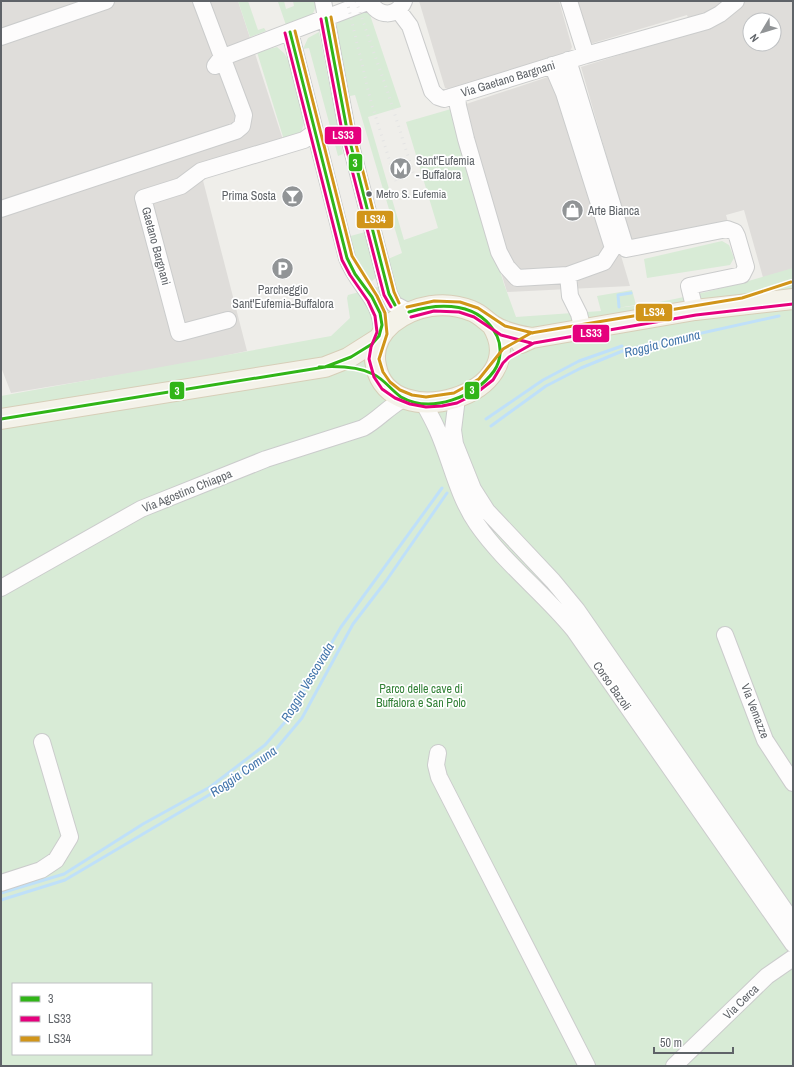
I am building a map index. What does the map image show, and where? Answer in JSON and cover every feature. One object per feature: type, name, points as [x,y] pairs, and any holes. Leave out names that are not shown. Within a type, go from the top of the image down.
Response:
[{"type":"main road","points":[[742,303],[793,288]]},
{"type":"main road","points":[[499,360],[514,348],[532,338],[695,310],[742,303],[793,299]]},
{"type":"main road","points":[[325,367],[348,358],[380,336],[396,320],[409,312],[430,306],[452,306],[474,312],[492,325],[511,333],[532,338]]},
{"type":"main road","points":[[1,419],[325,367],[350,368],[380,379],[396,393],[414,400],[434,402],[457,398],[479,386],[494,370],[499,360],[500,342],[492,325]]},
{"type":"main road","points":[[380,336],[374,358],[380,379]]},
{"type":"street","points":[[1,37],[106,1]]},
{"type":"street","points":[[1,209],[236,132],[242,126],[244,115],[218,62],[202,1]]},
{"type":"street","points":[[323,1],[346,130],[389,294],[394,304],[409,312]]},
{"type":"street","points":[[218,62],[370,1],[376,11],[382,13],[393,13],[401,6]]},
{"type":"street","points":[[569,1],[586,55]]},
{"type":"street","name":"Via Gaetano Bargnani","points":[[401,6],[410,26],[432,91],[438,97],[444,99],[568,60],[707,21],[720,14],[736,1]]},
{"type":"street","points":[[290,32],[347,258],[356,277],[375,303],[380,318],[380,336]]},
{"type":"street","points":[[568,60],[626,250],[726,229],[735,232],[746,267],[745,271],[742,275],[689,286],[695,310]]},
{"type":"street","points":[[458,95],[466,139],[499,252],[507,267],[517,278],[568,275],[604,262],[613,248],[564,93],[552,66]]},
{"type":"street","name":"Gaetano Bargnani","points":[[228,320],[179,333],[143,198],[181,186],[201,171],[304,140],[315,132]]},
{"type":"street","points":[[568,275],[570,296],[579,314],[582,330]]},
{"type":"street","points":[[380,379],[384,398],[382,414]]},
{"type":"street","points":[[414,400],[445,430],[457,398]]},
{"type":"street","name":"Via Agostino Chiappa","points":[[1,588],[141,509],[266,459],[363,428],[393,405],[414,400]]},
{"type":"street","name":"Corso Bazoli","points":[[445,430],[455,444],[473,489],[487,511],[553,581],[577,610],[793,922]]},
{"type":"street","name":"Corso Bazoli","points":[[445,430],[449,466],[477,524],[495,547],[555,606],[574,630],[793,944]]},
{"type":"street","name":"Via Vemazze","points":[[725,635],[765,740],[793,783]]},
{"type":"street","points":[[1,883],[41,870],[56,860],[70,837],[42,742]]},
{"type":"street","points":[[438,754],[436,765],[439,777],[587,1066]]},
{"type":"street","name":"Via Cerca","points":[[674,1066],[767,976],[793,958]]},
{"type":"shaded area","points":[[5,1],[238,1],[283,140],[199,165],[247,351],[180,365],[11,393],[1,367],[1,3]]},
{"type":"shaded area","points":[[419,1],[559,1],[572,47],[569,53],[450,90],[445,88]]},
{"type":"shaded area","points":[[577,1],[793,1],[793,273],[764,281],[744,210],[726,215],[728,222],[632,245],[581,67],[693,32],[687,15],[590,44]]},
{"type":"shaded area","points":[[566,71],[630,286],[507,292],[451,109]]},
{"type":"green space","points":[[238,1],[248,1],[258,30],[264,28],[266,31],[250,37]]},
{"type":"green space","points":[[284,1],[286,9],[294,6],[293,1],[315,1],[315,9],[312,15],[286,25],[278,2]]},
{"type":"green space","name":"Parco delle cave di Buffalora e San Polo","points":[[368,9],[401,107],[368,117],[404,240],[438,228],[406,122],[451,109],[504,284],[516,317],[601,311],[597,296],[632,290],[636,305],[617,308],[661,302],[728,287],[793,268],[793,1066],[1,1066],[1,396],[331,336],[350,318],[347,298],[348,295],[393,283],[388,259],[402,253],[355,95],[350,96],[336,32],[337,23],[344,17]]},
{"type":"green space","points":[[319,32],[343,154],[338,156],[309,48],[303,49],[308,38]]},
{"type":"green space","points":[[277,47],[284,53],[289,61],[304,123],[301,133],[284,140],[257,52]]},
{"type":"green space","points":[[365,232],[376,270],[376,278],[372,281],[362,273],[359,268],[353,256],[347,237]]},
{"type":"green space","points":[[722,241],[729,245],[734,258],[730,265],[647,278],[644,259]]},
{"type":"waterway","name":"Roggia Vescovada","points":[[619,307],[618,295],[631,293]]},
{"type":"waterway","name":"Roggia Comuna","points":[[491,426],[546,386],[581,368],[625,350],[779,316]]},
{"type":"waterway","name":"Roggia Vescovada","points":[[486,419],[543,380],[579,361],[622,346]]},
{"type":"waterway","name":"Roggia Vescovada","points":[[1,893],[64,874],[143,824],[210,787],[265,745],[286,721],[341,627],[442,488]]},
{"type":"waterway","name":"Roggia Comuna","points":[[1,900],[65,880],[209,795],[276,749],[302,718],[353,624],[386,581],[447,493]]},
{"type":"railway","points":[[347,1],[371,102],[396,181]]},
{"type":"railway","points":[[356,1],[389,96],[414,175]]},
{"type":"transit line","name":"LS34","points":[[331,17],[352,129],[394,292],[399,303]]},
{"type":"transit line","name":"3","points":[[326,18],[347,130],[389,294],[395,305]]},
{"type":"transit line","name":"LS33","points":[[321,19],[342,131],[384,295],[391,307]]},
{"type":"transit line","name":"LS34","points":[[295,31],[352,256],[377,296],[385,313],[387,334],[379,359],[383,372],[390,382],[400,390],[412,395],[426,397],[454,393],[479,379],[503,349],[531,333],[742,298],[791,282]]},
{"type":"transit line","name":"3","points":[[1,419],[325,367],[351,357],[372,344],[379,336],[382,325],[380,313],[372,297],[355,274],[347,258],[290,32]]},
{"type":"transit line","name":"LS33","points":[[285,33],[342,260],[350,275],[368,301],[375,316],[377,332],[371,347],[369,359],[374,377],[382,389],[395,398],[410,404],[426,407],[457,403],[475,394],[493,380],[503,363],[509,357],[534,343],[696,315],[793,304]]},
{"type":"transit line","name":"LS34","points":[[407,307],[434,301],[460,302],[478,308],[505,326],[533,333]]},
{"type":"transit line","name":"3","points":[[319,367],[346,367],[367,371],[381,379],[401,397],[413,402],[426,404],[452,400],[464,395],[476,388],[494,371],[499,358],[499,340],[490,325],[481,316],[470,311],[446,306],[409,312]]},
{"type":"transit line","name":"LS33","points":[[411,317],[434,311],[459,312],[474,317],[501,335],[531,343]]},
{"type":"place","name":"Sant'Eufemia - Buffalora","points":[[401,168]]},
{"type":"place","name":"Metro S. Eufemia","points":[[369,194]]},
{"type":"place","name":"Prima Sosta","points":[[292,196]]},
{"type":"place","name":"Arte Bianca","points":[[572,211]]},
{"type":"place","name":"Parcheggio Sant'Eufemia-Buffalora","points":[[283,269]]}]
